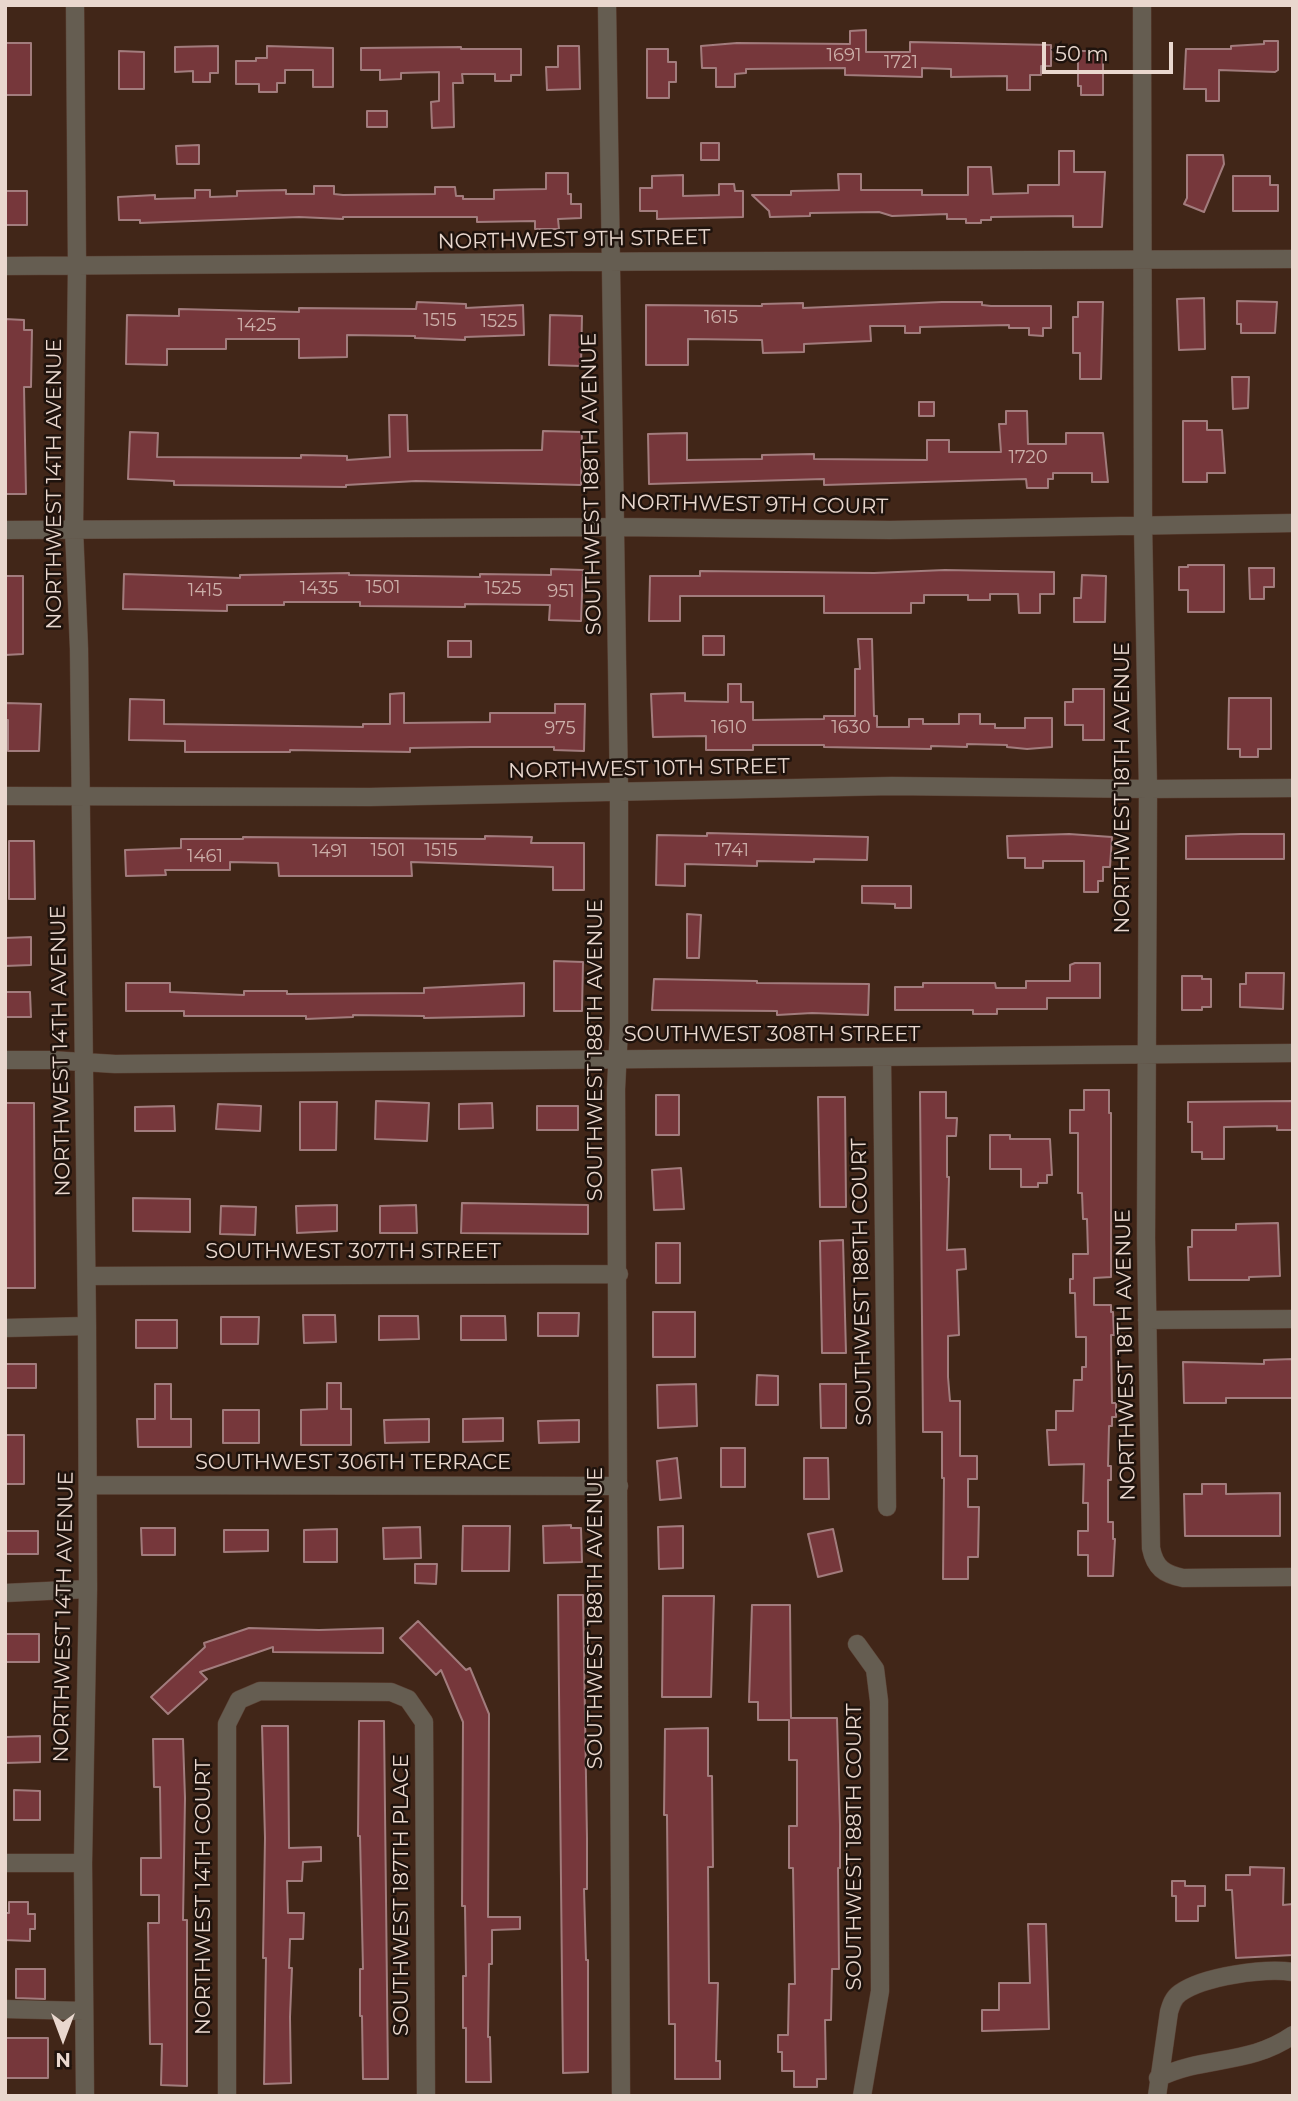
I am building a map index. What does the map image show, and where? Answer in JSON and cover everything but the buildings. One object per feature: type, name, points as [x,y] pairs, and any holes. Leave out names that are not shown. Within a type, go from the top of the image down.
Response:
[{"type":"street","name":"NORTHWEST 14TH AVENUE","points":[[75,5],[77,266],[74,529],[79,649],[88,1485],[83,1863],[85,2096]]},
{"type":"street","name":"SOUTHWEST 188TH AVENUE","points":[[607,5],[619,793],[617,1059],[621,2096]]},
{"type":"street","name":"NORTHWEST 18TH AVENUE","points":[[1142,5],[1143,524],[1148,789],[1147,1321],[1151,1548],[1159,1569],[1168,1575],[1183,1578],[1293,1577]]},
{"type":"street","name":"NORTHWEST 9TH STREET","points":[[5,266],[1293,259]]},
{"type":"street","name":"NORTHWEST 9TH COURT","points":[[5,530],[616,527],[890,530],[1293,523]]},
{"type":"street","name":"NORTHWEST 10TH STREET","points":[[5,796],[370,797],[892,786],[1293,788]]},
{"type":"street","name":"SOUTHWEST 308TH STREET","points":[[5,1060],[115,1064],[1293,1053]]},
{"type":"street","name":"SOUTHWEST 188TH COURT","points":[[881,1057],[887,1507]]},
{"type":"street","name":"SOUTHWEST 307TH STREET","points":[[87,1276],[619,1274]]},
{"type":"street","points":[[1147,1321],[1293,1319]]},
{"type":"street","points":[[5,1328],[87,1326]]},
{"type":"street","name":"SOUTHWEST 306TH TERRACE","points":[[88,1485],[619,1486]]},
{"type":"street","points":[[5,1592],[88,1589]]},
{"type":"street","name":"SOUTHWEST 188TH COURT","points":[[858,1644],[875,1669],[879,1701],[880,1991],[862,2096]]},
{"type":"street","name":"NORTHWEST 14TH COURT","points":[[227,2096],[227,1724],[239,1700],[260,1690],[391,1692],[408,1699]]},
{"type":"street","name":"SOUTHWEST 187TH PLACE","points":[[408,1699],[424,1722],[426,2096]]},
{"type":"street","points":[[5,1863],[83,1863]]},
{"type":"street","points":[[1157,2087],[1168,2012],[1180,1993],[1224,1976],[1254,1971],[1293,1972]]},
{"type":"street","points":[[5,2010],[85,2011]]},
{"type":"street","points":[[1157,2087],[1176,2070],[1263,2052],[1293,2035]]}]
